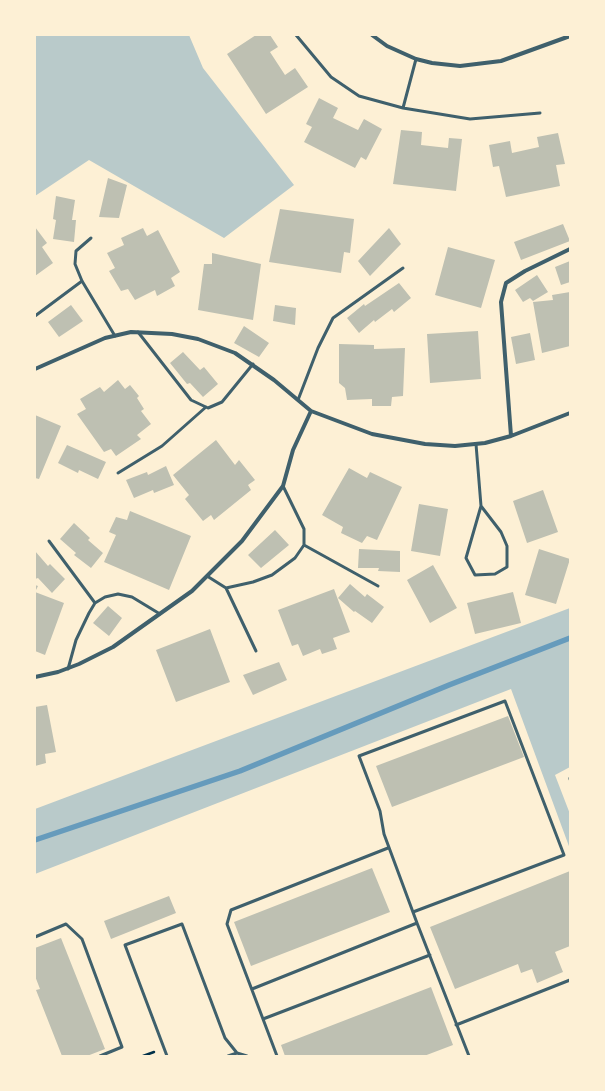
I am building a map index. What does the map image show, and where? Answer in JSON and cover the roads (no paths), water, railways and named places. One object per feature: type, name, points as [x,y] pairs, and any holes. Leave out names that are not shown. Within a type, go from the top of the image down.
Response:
[{"type":"street","points":[[372,35],[387,46],[416,59],[447,66],[489,64],[570,36]]},
{"type":"street","points":[[511,436],[501,302],[506,283],[525,271],[570,249]]},
{"type":"street","points":[[35,369],[105,338],[138,332],[158,332],[198,339],[224,348],[253,364],[311,410],[372,434],[439,446],[476,444],[511,436],[570,413]]},
{"type":"street","points":[[35,678],[68,669],[112,647],[192,591],[242,540],[283,486],[293,450],[311,410]]},
{"type":"lane","points":[[296,35],[331,77],[359,96],[403,108],[470,119],[540,113]]},
{"type":"lane","points":[[403,108],[416,59]]},
{"type":"lane","points":[[91,238],[76,251],[75,264],[82,281],[115,336]]},
{"type":"lane","points":[[298,400],[318,348],[333,318],[403,268]]},
{"type":"lane","points":[[35,316],[82,281]]},
{"type":"lane","points":[[138,332],[191,400],[208,408],[222,402],[253,364]]},
{"type":"lane","points":[[118,473],[162,446],[206,407]]},
{"type":"lane","points":[[476,444],[481,506],[466,558],[475,575],[495,574],[507,566],[507,546],[501,532],[481,506]]},
{"type":"lane","points":[[226,588],[253,582],[272,575],[296,558],[304,545],[304,529],[283,486]]},
{"type":"lane","points":[[49,541],[96,603]]},
{"type":"lane","points":[[304,545],[378,586]]},
{"type":"lane","points":[[207,576],[226,588],[256,650]]},
{"type":"lane","points":[[68,669],[76,640],[96,603],[105,597],[118,594],[132,597],[160,614]]},
{"type":"lane","points":[[413,912],[564,854],[505,700],[359,756],[380,811],[388,848],[469,1056]]},
{"type":"lane","points":[[277,1056],[227,924],[231,910],[388,848]]},
{"type":"lane","points":[[252,989],[417,923]]},
{"type":"lane","points":[[35,937],[66,924],[82,939],[122,1047],[100,1056]]},
{"type":"lane","points":[[167,1056],[125,945],[182,924],[224,1038],[237,1053],[247,1056]]},
{"type":"lane","points":[[263,1019],[430,955]]},
{"type":"lane","points":[[456,1025],[570,980]]},
{"type":"lane","points":[[228,1056],[237,1053]]},
{"type":"waterway","points":[[35,840],[240,771],[449,685],[570,638]]}]
